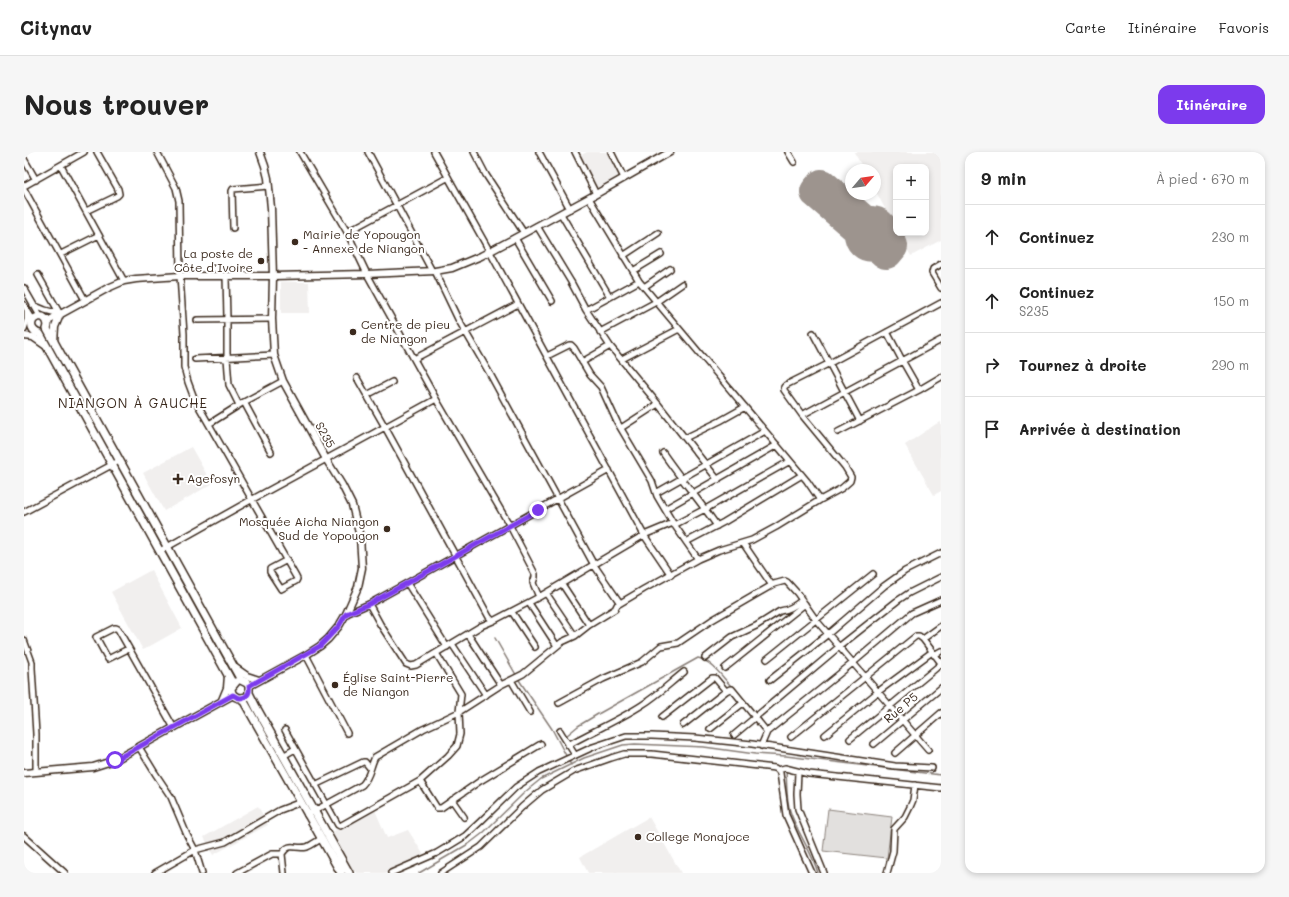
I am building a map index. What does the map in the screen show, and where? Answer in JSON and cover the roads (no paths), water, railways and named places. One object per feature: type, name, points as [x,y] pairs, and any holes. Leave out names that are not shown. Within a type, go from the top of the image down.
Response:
[{"type":"main road","points":[[40,334],[46,332],[49,325],[48,321],[40,316],[33,320],[33,330],[40,334],[233,684]]},
{"type":"main road","points":[[47,330],[233,666],[241,680],[247,683],[249,690],[283,756],[321,839],[341,873]]},
{"type":"main road","points":[[241,680],[233,684],[231,688],[233,695],[237,698],[246,697],[249,690]]},
{"type":"main road","points":[[242,698],[301,802],[310,813],[349,873]]},
{"type":"street","points":[[24,186],[84,152]]},
{"type":"street","points":[[86,211],[119,194],[118,189],[97,152]]},
{"type":"street","points":[[157,152],[176,188],[179,201],[180,276],[186,376],[194,398],[251,500],[287,560],[297,579],[281,589],[270,570],[287,560]]},
{"type":"street","name":"S235","points":[[249,690],[259,680],[306,655],[328,639],[339,626],[346,614],[358,588],[362,568],[360,537],[352,505],[283,381],[274,355],[272,319],[273,276],[269,186],[265,166],[260,152]]},
{"type":"street","points":[[300,152],[347,232],[367,274],[436,399],[510,526],[535,574],[533,583],[539,597]]},
{"type":"street","points":[[368,152],[451,306],[559,498],[594,564],[620,603]]},
{"type":"street","points":[[434,152],[644,535],[671,575]]},
{"type":"street","points":[[474,152],[486,175],[524,233]]},
{"type":"street","points":[[540,152],[570,209]]},
{"type":"street","points":[[575,152],[596,194]]},
{"type":"street","points":[[611,152],[624,178]]},
{"type":"street","points":[[48,321],[108,288],[124,281],[148,277],[367,274],[433,271],[452,268],[490,252],[570,209],[670,152]]},
{"type":"street","points":[[788,152],[794,162]]},
{"type":"street","points":[[24,159],[36,180]]},
{"type":"street","points":[[61,166],[124,281]]},
{"type":"street","points":[[347,232],[447,178]]},
{"type":"street","points":[[233,228],[233,189],[269,186]]},
{"type":"street","points":[[24,189],[85,300]]},
{"type":"street","points":[[589,198],[639,281],[812,487],[820,500]]},
{"type":"street","points":[[561,214],[610,297]]},
{"type":"street","points":[[537,226],[600,332],[718,480]]},
{"type":"street","points":[[623,256],[658,233]]},
{"type":"street","points":[[61,254],[99,235]]},
{"type":"street","points":[[516,238],[552,301]]},
{"type":"street","points":[[633,271],[661,254]]},
{"type":"street","points":[[941,264],[933,269],[932,272],[941,288]]},
{"type":"street","points":[[644,287],[670,269]]},
{"type":"street","points":[[38,275],[60,314]]},
{"type":"street","points":[[226,276],[228,319],[227,358],[229,385],[271,452]]},
{"type":"street","points":[[586,310],[639,281]]},
{"type":"street","points":[[600,332],[656,302],[682,284]]},
{"type":"street","points":[[24,288],[40,316]]},
{"type":"street","points":[[310,813],[362,785],[367,780],[375,757],[423,729],[459,712],[501,685],[516,678],[557,646],[615,609],[620,603],[698,559],[719,550],[752,540],[842,488],[850,481],[851,477],[845,467],[802,415],[784,390],[784,387],[941,303]]},
{"type":"street","points":[[414,359],[518,304]]},
{"type":"street","points":[[24,305],[33,320]]},
{"type":"street","points":[[33,305],[60,314]]},
{"type":"street","points":[[24,329],[27,320],[27,310]]},
{"type":"street","points":[[54,342],[55,327],[60,314]]},
{"type":"street","points":[[197,320],[272,319]]},
{"type":"street","points":[[622,359],[679,329]]},
{"type":"street","points":[[24,335],[33,330]]},
{"type":"street","points":[[887,332],[919,390]]},
{"type":"street","points":[[813,333],[828,364],[860,421]]},
{"type":"street","points":[[24,335],[33,337],[47,347]]},
{"type":"street","points":[[802,415],[903,362],[941,340]]},
{"type":"street","points":[[547,356],[569,345],[572,345],[590,375],[601,387],[611,410],[652,481],[656,493],[665,509],[698,559]]},
{"type":"street","points":[[582,362],[610,346]]},
{"type":"street","points":[[195,359],[274,355]]},
{"type":"street","points":[[838,432],[941,377]]},
{"type":"street","points":[[357,378],[489,617],[493,621]]},
{"type":"street","points":[[209,424],[241,403],[283,381]]},
{"type":"street","points":[[367,395],[392,382]]},
{"type":"street","points":[[160,551],[168,548],[251,500],[436,399]]},
{"type":"street","points":[[621,428],[658,404]]},
{"type":"street","points":[[685,438],[745,407]]},
{"type":"street","points":[[656,493],[765,431]]},
{"type":"street","points":[[665,509],[777,445]]},
{"type":"street","points":[[663,453],[681,479],[706,509],[717,526]]},
{"type":"street","points":[[24,512],[119,461]]},
{"type":"street","points":[[369,604],[406,664],[411,666],[416,665],[481,626],[529,603],[644,535],[674,524],[706,509],[790,461]]},
{"type":"street","points":[[346,614],[369,604],[609,470]]},
{"type":"street","points":[[686,542],[717,526],[802,475]]},
{"type":"street","points":[[743,543],[768,581],[771,584],[774,584]]},
{"type":"street","points":[[770,680],[828,634],[884,586],[905,571],[941,553]]},
{"type":"street","points":[[767,659],[873,574]]},
{"type":"street","points":[[734,735],[840,646],[897,601],[941,577]]},
{"type":"street","points":[[559,703],[603,679],[642,662],[661,646],[678,643],[712,620],[774,584],[785,581],[804,602],[816,620],[854,662],[928,750]]},
{"type":"street","points":[[407,583],[447,647]]},
{"type":"street","points":[[562,584],[589,625]]},
{"type":"street","points":[[546,593],[574,636]]},
{"type":"street","points":[[761,746],[767,732],[912,614],[941,600]]},
{"type":"street","points":[[705,658],[736,635],[756,626],[780,612],[804,602]]},
{"type":"street","points":[[725,668],[804,602]]},
{"type":"street","points":[[529,603],[557,646]]},
{"type":"street","points":[[512,612],[535,647]]},
{"type":"street","points":[[923,639],[941,626]]},
{"type":"street","points":[[128,649],[108,659],[96,637],[116,628],[174,728]]},
{"type":"street","points":[[468,634],[501,685]]},
{"type":"street","points":[[791,737],[916,636],[919,636],[923,639],[941,664],[850,739]]},
{"type":"street","points":[[24,640],[32,668],[36,734],[36,772]]},
{"type":"street","points":[[452,644],[486,695]]},
{"type":"street","points":[[825,735],[878,691],[933,654],[941,651]]},
{"type":"street","points":[[285,730],[315,785],[340,826],[420,781],[457,746],[460,734],[459,712],[461,697],[459,690],[436,653]]},
{"type":"street","points":[[306,655],[347,733]]},
{"type":"street","points":[[233,666],[243,674],[259,680]]},
{"type":"street","points":[[568,745],[642,705],[684,672]]},
{"type":"street","points":[[222,700],[227,688],[228,675]]},
{"type":"street","points":[[516,678],[530,712]]},
{"type":"street","points":[[662,717],[712,678],[715,678],[726,691]]},
{"type":"street","name":"Rue P5","points":[[874,744],[941,688]]},
{"type":"street","points":[[683,725],[726,691],[732,689],[767,732]]},
{"type":"street","points":[[24,773],[93,767],[115,760],[233,695]]},
{"type":"street","points":[[710,729],[743,703]]},
{"type":"street","points":[[895,753],[941,713]]},
{"type":"street","points":[[560,732],[574,755]]},
{"type":"street","points":[[391,873],[437,853],[465,836],[516,788],[539,772],[574,755],[626,736],[694,738],[761,746],[895,766],[932,768]]},
{"type":"street","points":[[420,781],[437,808],[441,808],[491,774],[541,744]]},
{"type":"street","points":[[139,747],[154,774],[171,797],[195,850],[202,873]]},
{"type":"street","points":[[283,756],[295,749]]},
{"type":"street","points":[[442,873],[481,847],[522,807],[542,790],[574,772],[624,754],[652,754],[775,768],[778,770],[785,768],[798,772],[941,788]]},
{"type":"street","points":[[315,785],[363,762],[365,762],[370,768]]},
{"type":"street","points":[[778,770],[780,773],[786,815],[812,873]]},
{"type":"street","points":[[798,772],[796,794],[798,809],[824,873]]},
{"type":"street","points":[[887,873],[893,851],[894,829],[905,817],[910,807],[913,800],[915,785]]},
{"type":"street","points":[[452,800],[464,818]]},
{"type":"street","points":[[155,873],[161,872],[195,850],[225,842],[280,810],[301,802]]},
{"type":"street","points":[[24,836],[65,873]]},
{"type":"street","points":[[284,873],[282,854],[286,848],[289,846],[307,847],[321,839]]},
{"type":"street","points":[[240,872],[272,854],[282,854]]},
{"type":"waterway","points":[[495,638],[519,680],[552,729],[571,765]]},
{"type":"waterway","points":[[566,736],[578,726],[598,714],[698,658],[708,662],[732,687]]},
{"type":"waterway","points":[[419,873],[470,843],[483,833],[525,792],[541,779],[584,758],[623,745],[635,744],[704,747],[941,775]]},
{"type":"waterway","points":[[786,771],[787,796],[790,811],[818,873]]},
{"type":"place","name":"Mairie de Yopougon - Annexe de Niangon","points":[[295,242]]},
{"type":"place","name":"La poste de Côte d’Ivoire","points":[[261,261]]},
{"type":"place","name":"Centre de pieu de Niangon","points":[[353,332]]},
{"type":"place","name":"Agefosyn","points":[[178,479]]},
{"type":"place","name":"Mosquée Aicha Niangon Sud de Yopougon","points":[[387,529]]},
{"type":"place","name":"Église Saint-Pierre de Niangon","points":[[335,685]]},
{"type":"place","name":"College Monajoce","points":[[638,837]]},
{"type":"district","name":"NIANGON À GAUCHE","points":[[133,403]]}]
